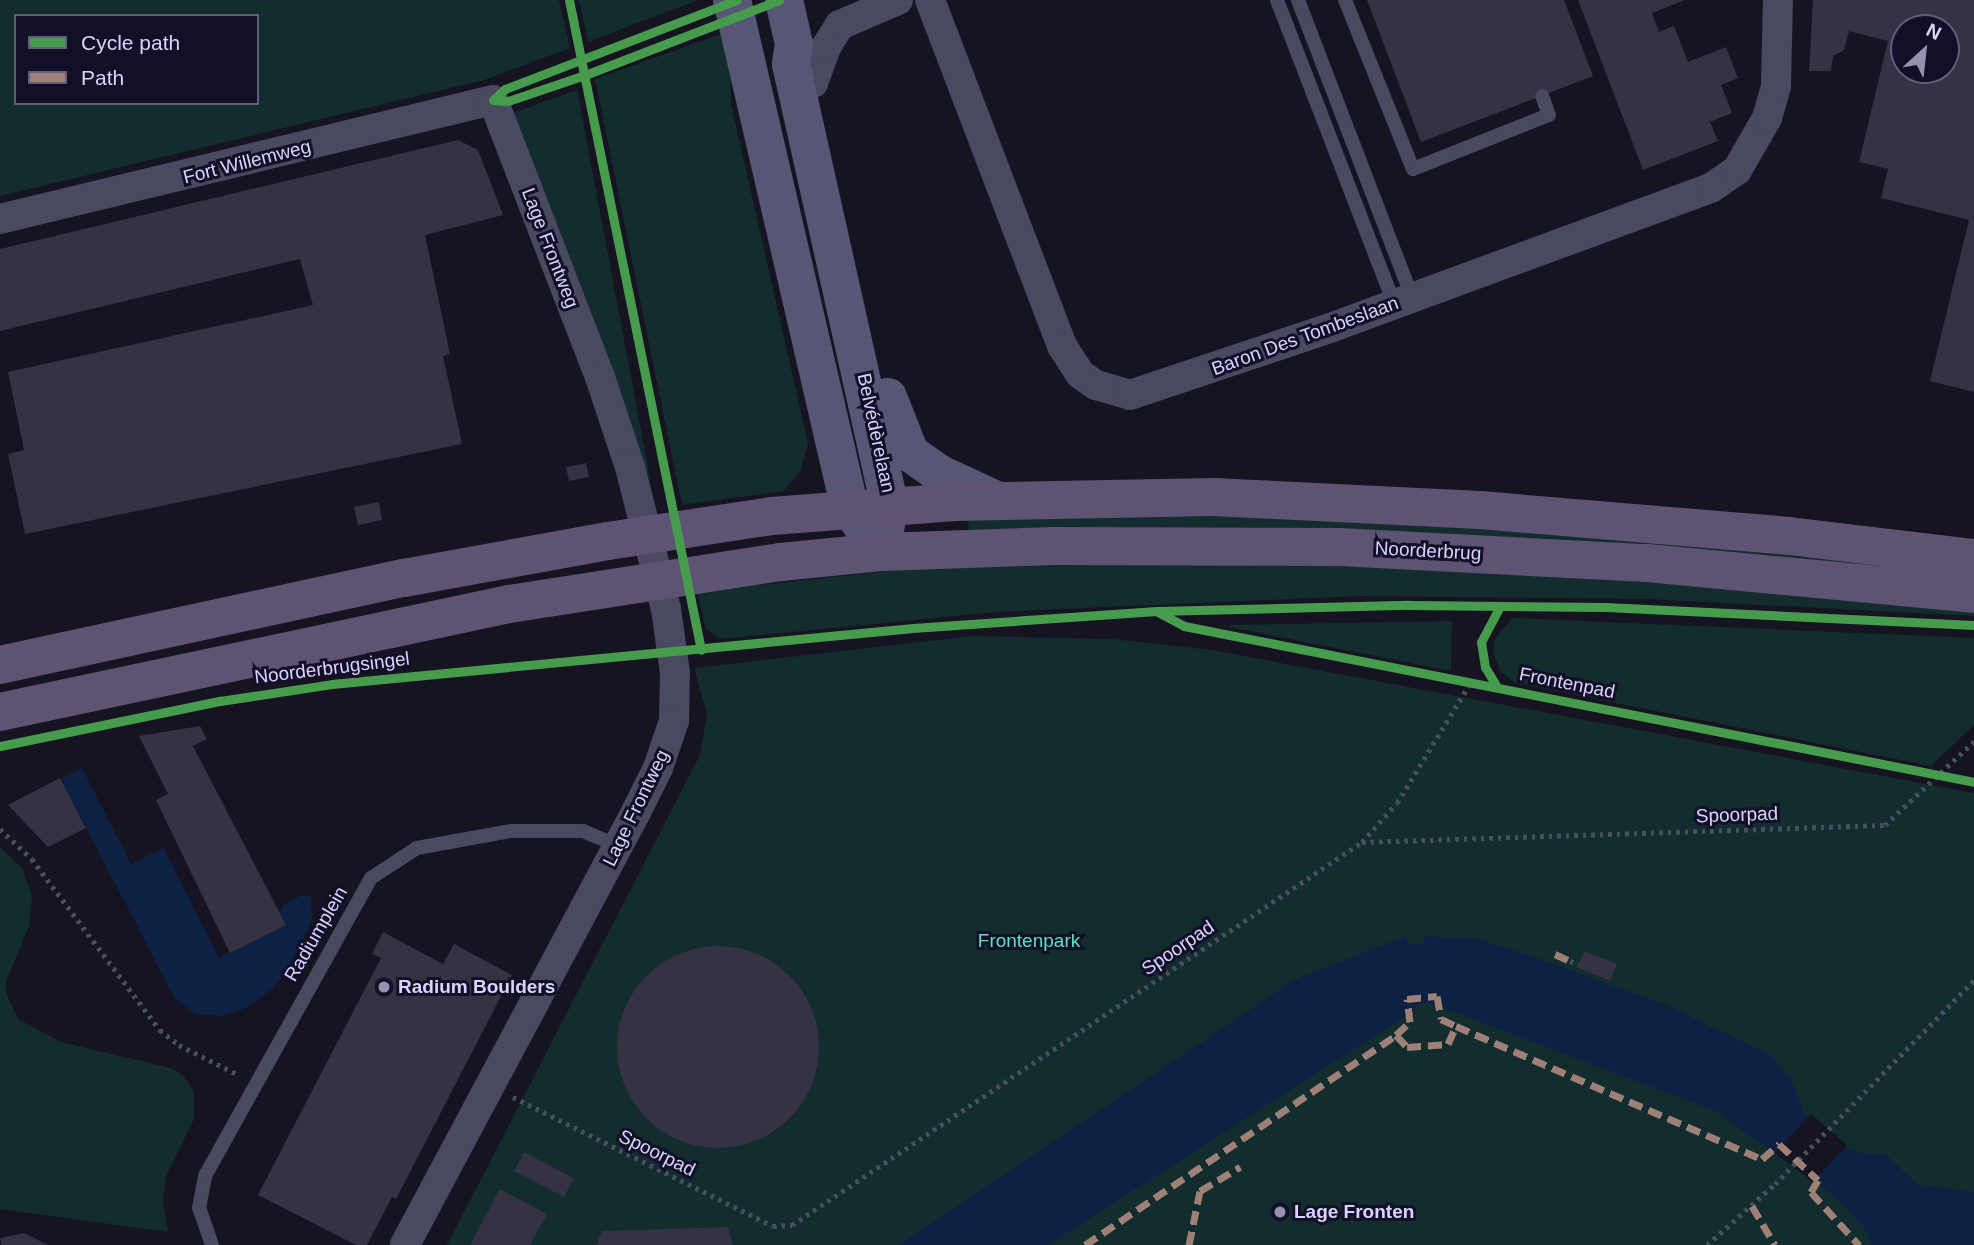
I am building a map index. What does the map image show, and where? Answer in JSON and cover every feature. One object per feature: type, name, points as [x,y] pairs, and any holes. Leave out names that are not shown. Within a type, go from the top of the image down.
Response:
[{"type":"main road","points":[[732,0],[850,509],[881,552]]},
{"type":"main road","name":"Belvédèrelaan","points":[[784,0],[794,44],[791,64],[891,506],[881,552]]},
{"type":"main road","points":[[794,44],[813,83],[883,380],[903,440],[920,461],[996,500]]},
{"type":"main road","points":[[0,664],[404,578],[608,541],[772,516],[996,500],[1213,497],[1480,510],[1789,536],[1974,558]]},
{"type":"main road","name":"Noorderbrug","points":[[881,552],[1041,546],[1339,547],[1647,563],[1974,594]]},
{"type":"main road","name":"Noorderbrugsingel","points":[[0,712],[616,585],[781,562],[881,552]]},
{"type":"street","points":[[813,83],[826,47],[841,25],[898,0]]},
{"type":"street","name":"Baron Des Tombeslaan","points":[[930,0],[1062,346],[1080,374],[1096,386],[1114,393],[1145,394],[1712,188],[1737,170],[1756,143],[1776,86],[1778,0]]},
{"type":"street","name":"Fort Willemweg","points":[[0,219],[493,100]]},
{"type":"street","name":"Lage Frontweg","points":[[405,1245],[659,768],[674,721],[675,681],[666,609],[630,467],[600,377],[493,100]]},
{"type":"lane","points":[[1277,0],[1403,300]]},
{"type":"lane","points":[[1298,0],[1403,300]]},
{"type":"lane","points":[[1345,0],[1413,169],[1549,115],[1542,96]]},
{"type":"lane","name":"Radiumplein","points":[[212,1245],[200,1209],[201,1188],[254,1083],[362,892],[384,866],[417,848],[447,839],[511,831],[583,831],[618,846]]},
{"type":"path","points":[[1457,679],[1484,685]]},
{"type":"path","points":[[1362,842],[1397,803],[1471,682]]},
{"type":"path","points":[[1926,772],[1951,778]]},
{"type":"path","points":[[0,829],[32,859],[160,1030],[178,1045],[254,1083]]},
{"type":"path","points":[[1570,961],[1578,964]]},
{"type":"path","points":[[1707,1245],[1774,1184],[1974,980]]},
{"type":"green space","points":[[0,0],[559,0],[570,48],[484,80],[0,196]]},
{"type":"green space","points":[[579,0],[698,0],[588,42]]},
{"type":"green space","points":[[721,34],[730,68],[731,104],[808,443],[800,472],[783,491],[682,505],[595,79]]},
{"type":"green space","points":[[577,90],[651,483],[513,113]]},
{"type":"green space","points":[[1160,512],[1560,532],[1954,570],[969,535],[968,516]]},
{"type":"green space","points":[[1391,562],[1974,608],[1974,616],[1647,599],[1359,596],[996,612],[721,639],[706,629],[697,592],[942,565]]},
{"type":"green space","points":[[1513,618],[1974,638],[1974,725],[1931,766],[1515,683],[1501,672],[1493,653],[1495,638]]},
{"type":"green space","points":[[1452,621],[1451,671],[1229,627],[1229,625]]},
{"type":"green space","name":"Frontenpark","points":[[972,636],[1112,639],[1212,650],[1974,793],[1974,1245],[447,1245],[700,755],[707,714],[694,668]]},
{"type":"green space","points":[[0,847],[22,868],[32,896],[29,926],[6,982],[7,995],[18,1019],[61,1042],[171,1068],[183,1075],[194,1092],[194,1119],[166,1176],[163,1203],[168,1232],[0,1209]]},
{"type":"water","points":[[82,768],[131,864],[163,848],[219,958],[285,925],[279,912],[284,905],[301,895],[311,897],[312,920],[291,964],[272,989],[246,1008],[222,1016],[196,1014],[175,999],[61,779]]},
{"type":"water","points":[[1406,936],[1407,943],[1416,945],[1424,942],[1424,936],[1478,939],[1531,956],[1664,1004],[1771,1055],[1794,1086],[1804,1113],[1837,1144],[1859,1153],[1885,1154],[1917,1184],[1974,1192],[1974,1245],[1872,1245],[1863,1226],[1837,1198],[1716,1111],[1430,1003],[1414,1005],[1415,1010],[1048,1245],[899,1245],[1296,979]]},
{"type":"pier","points":[[1811,1114],[1847,1145],[1813,1182],[1775,1153]]},
{"type":"building","points":[[1367,0],[1564,0],[1593,76],[1421,142]]},
{"type":"building","points":[[1578,0],[1685,0],[1652,13],[1659,32],[1674,26],[1688,62],[1726,47],[1738,78],[1721,85],[1732,113],[1710,122],[1718,141],[1643,170]]},
{"type":"building","points":[[1813,0],[1974,0],[1974,392],[1930,381],[1969,220],[1881,198],[1888,169],[1859,162],[1888,41],[1849,31],[1844,50],[1833,56],[1831,71],[1809,71]]},
{"type":"building","points":[[458,140],[478,150],[503,215],[425,235],[450,354],[443,356],[462,444],[25,534],[8,454],[24,450],[8,372],[313,305],[300,259],[0,331],[0,249]]},
{"type":"building","points":[[586,463],[589,477],[569,481],[566,467]]},
{"type":"building","points":[[379,502],[382,520],[358,525],[354,507]]},
{"type":"building","points":[[200,726],[207,739],[193,746],[286,925],[230,953],[156,800],[168,794],[139,736]]},
{"type":"building","points":[[60,778],[86,828],[48,847],[8,805]]},
{"type":"building","points":[[383,932],[443,964],[454,944],[512,975],[396,1199],[392,1197],[367,1245],[356,1245],[258,1195],[381,958],[372,954]]},
{"type":"building","points":[[718,946],[757,954],[774,963],[789,976],[802,991],[811,1008],[819,1047],[811,1086],[802,1103],[789,1118],[774,1131],[757,1140],[718,1148],[679,1140],[662,1131],[647,1118],[634,1103],[625,1086],[617,1047],[625,1008],[634,991],[647,976],[662,963],[679,954]]},
{"type":"building","points":[[1585,951],[1617,964],[1610,981],[1577,967]]},
{"type":"building","points":[[524,1152],[574,1178],[564,1197],[514,1171]]},
{"type":"building","points":[[500,1189],[547,1214],[530,1245],[470,1245]]},
{"type":"building","points":[[728,1227],[733,1245],[596,1245],[602,1231]]},
{"type":"building","points":[[24,1233],[48,1245],[2,1245],[0,1238]]},
{"type":"marked path","points":[[1555,954],[1570,961]]},
{"type":"marked path","points":[[1085,1245],[1396,1035],[1410,1022],[1407,999],[1437,996],[1441,1019],[1762,1159],[1779,1144],[1818,1180],[1811,1192],[1859,1245]]},
{"type":"marked path","points":[[1396,1035],[1407,1047],[1448,1044],[1456,1026]]},
{"type":"marked path","points":[[1189,1245],[1200,1191],[1240,1167]]},
{"type":"marked path","points":[[1752,1206],[1775,1245]]},
{"type":"cycle path","points":[[569,0],[701,650]]},
{"type":"cycle path","points":[[493,100],[505,89],[737,0]]},
{"type":"cycle path","points":[[493,100],[508,101],[585,75],[779,0]]},
{"type":"cycle path","points":[[0,746],[220,701],[332,684],[913,628],[1156,611],[1408,605],[1606,607],[1974,625]]},
{"type":"cycle path","points":[[1497,687],[1485,667],[1481,642],[1500,607]]},
{"type":"cycle path","name":"Frontenpad","points":[[1156,611],[1184,626],[1974,782]]},
{"type":"place","name":"Radium Boulders","points":[[384,987]]},
{"type":"place","name":"Lage Fronten","points":[[1280,1212]]}]
